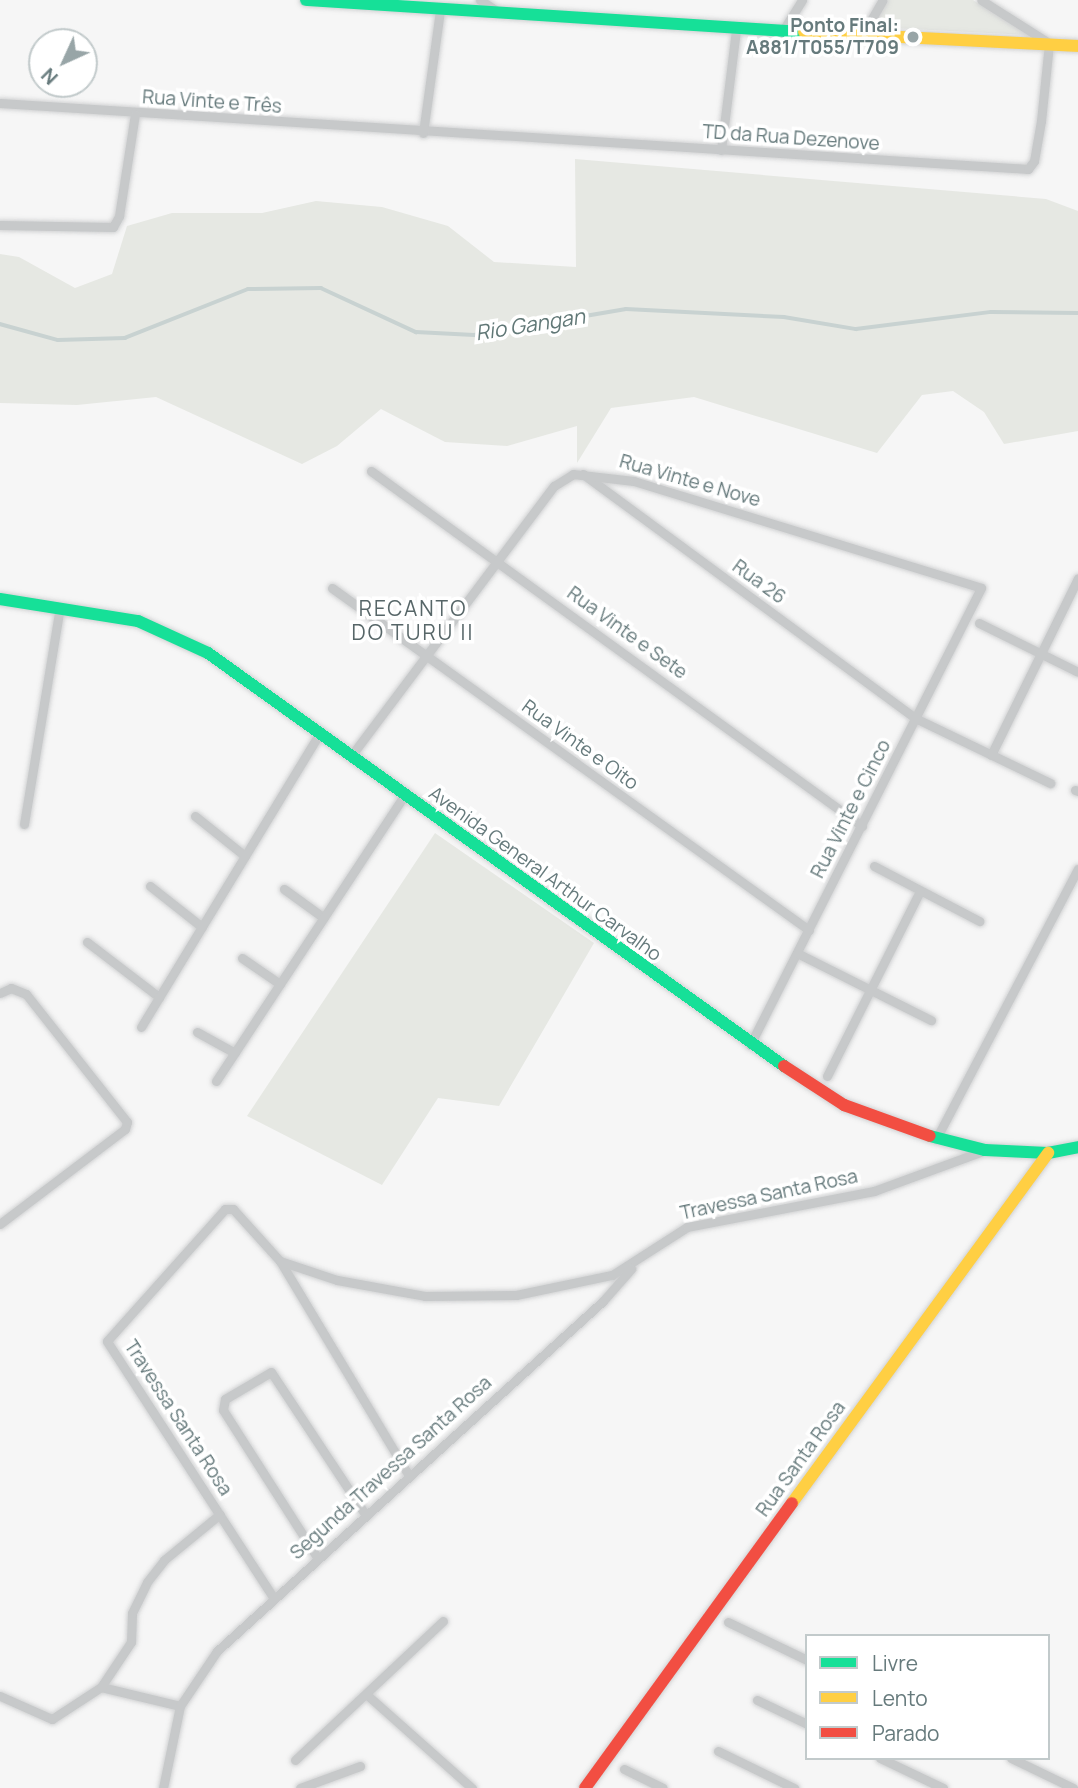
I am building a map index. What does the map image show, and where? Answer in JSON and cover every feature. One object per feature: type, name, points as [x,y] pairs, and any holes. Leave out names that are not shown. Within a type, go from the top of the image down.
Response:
[{"type":"street","points":[[306,0],[782,32],[1078,46]]},
{"type":"street","points":[[480,0],[498,12]]},
{"type":"street","points":[[498,12],[502,0]]},
{"type":"street","points":[[782,32],[802,0]]},
{"type":"street","points":[[863,34],[883,0]]},
{"type":"street","points":[[981,0],[1049,43]]},
{"type":"street","points":[[423,134],[440,10]]},
{"type":"street","points":[[721,150],[736,29]]},
{"type":"street","name":"TD da Rua Dezenove","points":[[423,134],[1028,169],[1039,132],[1049,43]]},
{"type":"street","name":"Rua Vinte e Três","points":[[0,103],[423,134]]},
{"type":"street","points":[[0,225],[113,227],[119,216],[135,114]]},
{"type":"street","name":"Rua Vinte e Sete","points":[[371,471],[862,826]]},
{"type":"street","points":[[351,756],[428,658],[554,486],[573,474],[582,474]]},
{"type":"street","name":"Rua Vinte e Nove","points":[[582,474],[634,481],[981,588]]},
{"type":"street","name":"Rua 26","points":[[582,474],[917,719],[1050,783]]},
{"type":"street","points":[[991,755],[1078,578]]},
{"type":"street","name":"Rua Vinte e Oito","points":[[332,588],[809,930]]},
{"type":"street","name":"Rua Vinte e Cinco","points":[[750,1045],[981,588]]},
{"type":"street","name":"Avenida General Arthur Carvalho","points":[[0,599],[138,621],[188,642],[261,687],[404,796],[750,1045],[844,1105],[936,1139],[985,1150],[1048,1153],[1078,1147]]},
{"type":"street","points":[[24,824],[60,607]]},
{"type":"street","points":[[979,622],[1078,672]]},
{"type":"street","points":[[141,1027],[320,733]]},
{"type":"street","points":[[216,1081],[404,796]]},
{"type":"street","points":[[195,816],[245,856]]},
{"type":"street","points":[[874,866],[979,921]]},
{"type":"street","points":[[936,1139],[1078,869]]},
{"type":"street","points":[[150,886],[202,927]]},
{"type":"street","points":[[284,889],[324,918]]},
{"type":"street","points":[[827,1076],[920,891]]},
{"type":"street","points":[[87,942],[159,997]]},
{"type":"street","points":[[797,953],[931,1020]]},
{"type":"street","points":[[242,958],[280,984]]},
{"type":"street","points":[[0,993],[11,988],[26,994],[127,1122],[125,1129],[0,1224]]},
{"type":"street","points":[[197,1032],[234,1053]]},
{"type":"street","name":"Travessa Santa Rosa","points":[[280,1261],[383,1290],[453,1297],[516,1295],[590,1283],[634,1265],[687,1227],[874,1191],[985,1150]]},
{"type":"street","name":"Rua Santa Rosa","points":[[585,1788],[844,1424],[1048,1153]]},
{"type":"street","name":"Travessa Santa Rosa","points":[[273,1597],[107,1341],[228,1208],[280,1261],[409,1476]]},
{"type":"street","name":"Segunda Travessa Santa Rosa","points":[[163,1788],[180,1706],[217,1651],[317,1557],[603,1301],[634,1265]]},
{"type":"street","points":[[317,1557],[223,1410],[225,1399],[271,1372],[365,1514]]},
{"type":"street","name":"Travessa Santa Rosa","points":[[0,1696],[52,1719],[102,1687],[131,1642],[132,1613],[147,1582],[164,1560],[220,1514]]},
{"type":"street","points":[[295,1760],[443,1621]]},
{"type":"street","points":[[728,1622],[805,1659]]},
{"type":"street","points":[[102,1687],[180,1706]]},
{"type":"street","points":[[366,1694],[472,1788]]},
{"type":"street","points":[[757,1700],[805,1723]]},
{"type":"street","points":[[718,1751],[794,1788]]},
{"type":"street","points":[[884,1760],[943,1788]]},
{"type":"street","points":[[1015,1760],[1073,1788]]},
{"type":"street","points":[[300,1788],[360,1766]]},
{"type":"street","points":[[624,1769],[663,1788]]},
{"type":"shaded area","points":[[888,0],[973,0],[1028,35],[872,27]]},
{"type":"shaded area","points":[[575,159],[1046,199],[1078,211],[1078,431],[1004,444],[984,412],[953,391],[922,395],[877,453],[694,397],[611,408],[577,463],[577,426],[507,446],[445,442],[381,409],[337,446],[302,464],[156,397],[77,405],[0,403],[0,254],[19,257],[75,288],[112,274],[127,226],[172,213],[262,213],[316,201],[382,207],[448,226],[494,262],[576,267]]},
{"type":"shaded area","points":[[435,833],[594,943],[499,1106],[438,1098],[382,1185],[247,1116]]},
{"type":"waterway","name":"Rio Gangan","points":[[0,324],[58,340],[125,338],[248,289],[321,288],[416,332],[474,335],[626,309],[784,317],[856,329],[991,312],[1078,313]]},
{"type":"traffic: fast","points":[[306,0],[804,32]]},
{"type":"traffic: fast","points":[[0,599],[138,621],[208,653],[784,1066]]},
{"type":"traffic: fast","points":[[930,1136],[985,1150],[1048,1153],[1078,1147]]},
{"type":"traffic: slow","points":[[804,32],[1078,46]]},
{"type":"traffic: slow","points":[[792,1503],[1048,1153]]},
{"type":"traffic: jam","points":[[784,1066],[844,1105],[930,1136]]},
{"type":"traffic: jam","points":[[585,1788],[792,1503]]},
{"type":"place","name":"Ponto Final: A881/T055/T709","points":[[913,37]]},
{"type":"district","name":"RECANTO DO TURU II","points":[[413,620]]}]
